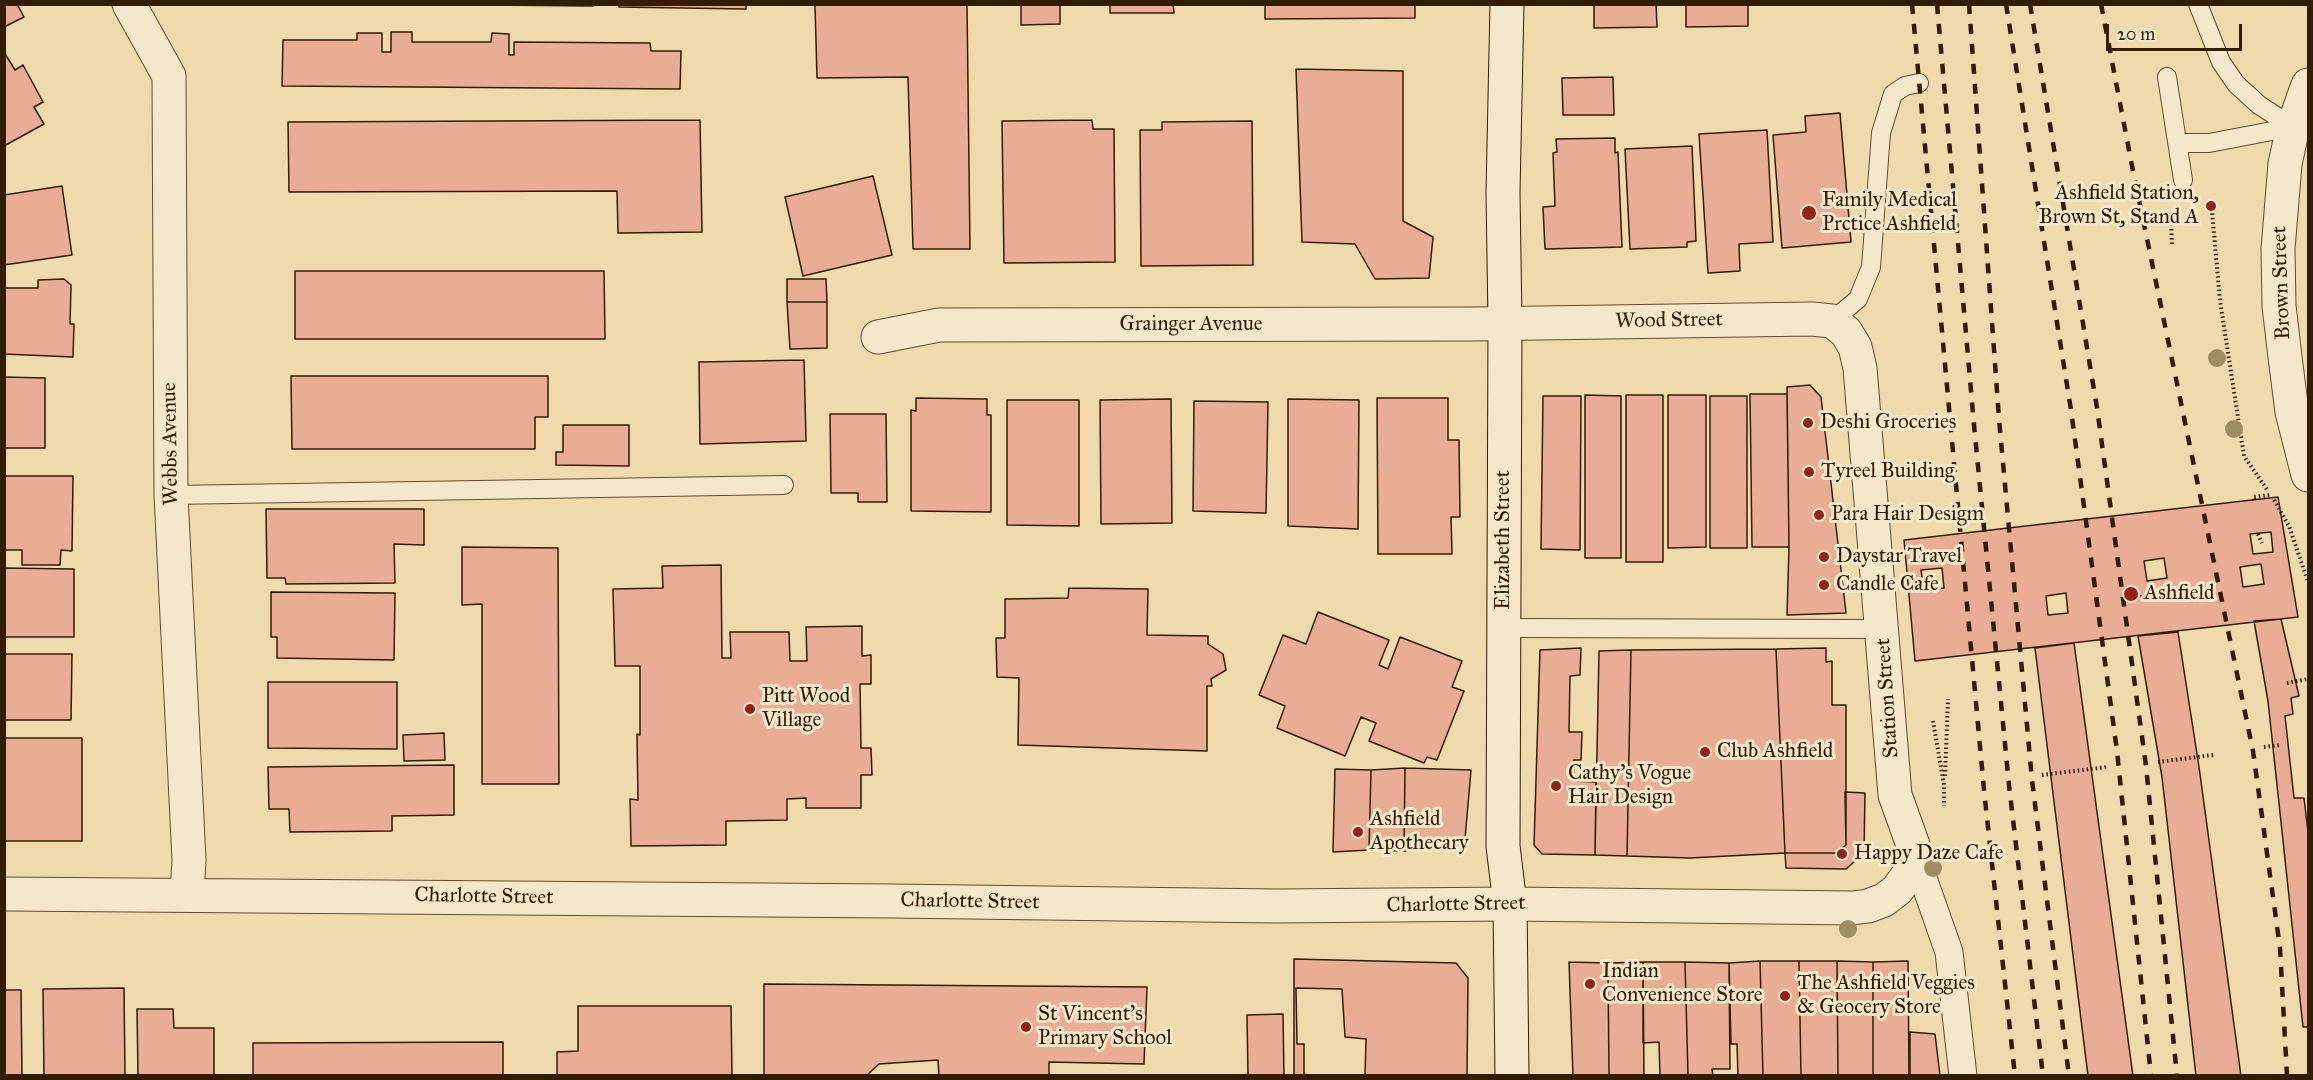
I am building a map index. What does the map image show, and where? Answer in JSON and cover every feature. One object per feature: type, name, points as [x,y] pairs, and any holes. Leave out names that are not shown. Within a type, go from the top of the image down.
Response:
[{"type":"street","name":"Webbs Avenue","points":[[129,4],[169,76],[171,495],[189,860],[187,894]]},
{"type":"street","name":"Elizabeth Street","points":[[1507,4],[1503,193],[1505,322],[1503,846],[1510,904],[1512,1076]]},
{"type":"street","name":"Brown Street","points":[[2308,89],[2293,127],[2285,164],[2280,209],[2279,306],[2292,412],[2308,475]]},
{"type":"street","name":"Wood Street","points":[[1505,322],[1812,319],[1832,321]]},
{"type":"street","name":"Station Street","points":[[1832,321],[1846,332],[1855,347],[1860,368],[1895,795],[1913,845],[1914,861],[1924,881],[1949,952],[1963,1076]]},
{"type":"street","name":"Grainger Avenue","points":[[878,337],[939,325],[1472,324],[1505,322]]},
{"type":"street","name":"Charlotte Street","points":[[4,894],[1276,906],[1510,904],[1868,906],[1884,900],[1897,890],[1908,875],[1914,861]]},
{"type":"lane","points":[[2198,4],[2221,62],[2236,84],[2259,105],[2293,127]]},
{"type":"lane","points":[[2167,77],[2183,180]]},
{"type":"lane","points":[[1832,321],[1858,298],[1871,267],[1881,133],[1893,93],[1905,86],[1919,83]]},
{"type":"lane","points":[[2178,143],[2209,142],[2293,127]]},
{"type":"lane","points":[[171,495],[784,485]]},
{"type":"lane","points":[[1504,628],[1883,629]]},
{"type":"path","points":[[2209,142],[2212,228],[2219,291],[2244,456],[2289,526],[2308,582]]},
{"type":"path","points":[[2254,500],[2253,497],[2271,495]]},
{"type":"path","points":[[2258,534],[2262,543]]},
{"type":"path","points":[[2136,598],[2181,591]]},
{"type":"path","points":[[2288,683],[2308,679]]},
{"type":"path","points":[[2264,747],[2281,745]]},
{"type":"path","points":[[2157,762],[2213,755]]},
{"type":"path","points":[[2042,775],[2107,767]]},
{"type":"building","points":[[4,4],[17,4],[24,17],[4,27]]},
{"type":"building","points":[[377,4],[593,4],[593,6]]},
{"type":"building","points":[[619,4],[746,4],[746,9],[619,7]]},
{"type":"building","points":[[815,4],[967,4],[970,249],[913,249],[908,77],[817,78]]},
{"type":"building","points":[[1021,4],[1060,4],[1060,24],[1021,25]]},
{"type":"building","points":[[1110,4],[1173,4],[1174,13],[1110,13]]},
{"type":"building","points":[[1265,4],[1415,4],[1415,18],[1265,19]]},
{"type":"building","points":[[1594,4],[1656,4],[1657,27],[1594,28]]},
{"type":"building","points":[[1686,4],[1748,4],[1748,26],[1686,27]]},
{"type":"building","points":[[391,32],[412,32],[412,42],[491,42],[492,33],[509,34],[509,55],[514,55],[514,42],[650,43],[651,51],[681,51],[680,89],[282,86],[283,40],[357,40],[357,33],[382,33],[382,52],[391,52]]},
{"type":"building","points":[[4,52],[15,70],[23,65],[43,102],[34,107],[44,124],[4,146]]},
{"type":"building","points":[[1296,69],[1403,71],[1403,221],[1433,237],[1429,278],[1375,279],[1355,244],[1302,242]]},
{"type":"building","points":[[1613,77],[1614,115],[1563,115],[1562,78]]},
{"type":"building","points":[[1840,113],[1851,242],[1782,248],[1773,135],[1806,132],[1805,116]]},
{"type":"building","points":[[700,120],[702,232],[618,233],[617,191],[289,192],[288,122]]},
{"type":"building","points":[[1092,120],[1093,129],[1114,129],[1115,262],[1004,263],[1002,121]]},
{"type":"building","points":[[1252,121],[1253,265],[1141,266],[1140,130],[1162,130],[1162,122]]},
{"type":"building","points":[[1767,130],[1773,242],[1739,244],[1740,271],[1708,273],[1699,134]]},
{"type":"building","points":[[1615,138],[1615,153],[1618,152],[1622,247],[1545,249],[1543,207],[1555,206],[1553,153],[1557,152],[1556,139]]},
{"type":"building","points":[[1692,146],[1696,241],[1687,242],[1687,247],[1630,249],[1625,149]]},
{"type":"building","points":[[873,176],[892,255],[803,276],[785,197]]},
{"type":"building","points":[[62,186],[72,255],[4,265],[4,195]]},
{"type":"building","points":[[295,271],[604,271],[605,339],[295,339]]},
{"type":"building","points":[[64,279],[71,285],[70,324],[74,324],[73,357],[4,354],[4,288],[38,288],[38,280]]},
{"type":"building","points":[[787,279],[826,279],[827,302],[787,302]]},
{"type":"building","points":[[787,302],[827,302],[827,348],[790,349]]},
{"type":"building","points":[[804,360],[806,441],[700,444],[699,362]]},
{"type":"building","points":[[291,376],[548,376],[548,417],[535,417],[535,449],[292,449]]},
{"type":"building","points":[[4,377],[45,378],[45,448],[4,448]]},
{"type":"building","name":"Tyreel Building","points":[[1810,385],[1821,397],[1846,613],[1787,615],[1789,547],[1787,387]]},
{"type":"building","points":[[1750,394],[1787,394],[1789,547],[1752,547]]},
{"type":"building","points":[[1585,395],[1621,396],[1621,558],[1585,558]]},
{"type":"building","points":[[1626,395],[1663,395],[1663,562],[1626,562]]},
{"type":"building","points":[[1668,395],[1706,395],[1706,547],[1668,548]]},
{"type":"building","points":[[1543,396],[1581,396],[1580,550],[1541,549]]},
{"type":"building","points":[[1710,396],[1747,396],[1747,548],[1710,548]]},
{"type":"building","points":[[916,398],[987,399],[987,415],[991,415],[991,512],[911,511],[911,410],[916,411]]},
{"type":"building","points":[[1377,398],[1448,398],[1448,440],[1459,440],[1460,517],[1451,517],[1452,554],[1378,554]]},
{"type":"building","points":[[1171,399],[1172,523],[1101,524],[1100,400]]},
{"type":"building","points":[[1288,399],[1359,400],[1358,529],[1288,526]]},
{"type":"building","points":[[1007,400],[1079,400],[1079,526],[1007,525]]},
{"type":"building","points":[[1194,401],[1268,402],[1266,513],[1193,511]]},
{"type":"building","points":[[830,414],[886,414],[887,502],[858,502],[858,493],[831,493]]},
{"type":"building","points":[[563,425],[629,425],[629,466],[556,465],[556,452],[563,452]]},
{"type":"building","points":[[4,476],[73,476],[72,551],[61,550],[60,565],[22,565],[22,550],[4,550]]},
{"type":"building","points":[[2278,497],[2298,617],[1915,661],[1904,540]]},
{"type":"building","points":[[266,509],[424,509],[424,545],[394,544],[395,583],[286,584],[285,578],[267,578]]},
{"type":"building","points":[[2271,532],[2273,552],[2253,554],[2250,534]]},
{"type":"building","points":[[462,547],[558,548],[559,784],[482,784],[482,604],[462,605]]},
{"type":"building","points":[[2164,558],[2167,578],[2147,581],[2144,561]]},
{"type":"building","points":[[2261,564],[2264,584],[2243,587],[2240,567]]},
{"type":"building","name":"Pitt Wood Village","points":[[721,565],[722,658],[731,658],[730,632],[789,632],[790,661],[807,661],[806,627],[862,626],[862,656],[871,655],[871,684],[860,684],[861,748],[871,748],[872,775],[861,775],[861,808],[806,808],[806,798],[787,799],[787,820],[726,821],[726,845],[631,846],[630,799],[638,800],[637,734],[640,735],[640,666],[615,666],[613,589],[663,588],[662,566]]},
{"type":"building","points":[[4,568],[74,569],[74,637],[4,637]]},
{"type":"building","points":[[1942,568],[1944,588],[1924,591],[1921,570]]},
{"type":"building","points":[[1069,588],[1148,589],[1147,635],[1208,636],[1208,644],[1223,654],[1226,670],[1211,679],[1212,686],[1207,686],[1207,751],[1018,745],[1019,678],[997,677],[996,638],[1005,638],[1005,599],[1068,598]]},
{"type":"building","points":[[271,592],[395,593],[394,660],[277,658],[277,637],[271,637]]},
{"type":"building","points":[[2066,593],[2068,613],[2048,615],[2046,596]]},
{"type":"building","points":[[1318,612],[1389,640],[1379,665],[1388,669],[1400,637],[1462,661],[1452,687],[1464,691],[1437,760],[1427,757],[1424,763],[1369,741],[1376,723],[1361,717],[1345,756],[1277,728],[1285,706],[1259,695],[1283,635],[1306,644]]},
{"type":"building","points":[[2281,619],[2299,696],[2291,698],[2293,714],[2285,716],[2294,798],[2304,798],[2308,832],[2308,1027],[2303,1027],[2268,701],[2254,621]]},
{"type":"building","points":[[2178,632],[2199,767],[2241,1076],[2196,1076],[2162,777],[2138,636]]},
{"type":"building","points":[[2074,643],[2133,1076],[2088,1076],[2035,648]]},
{"type":"building","points":[[1581,648],[1580,675],[1570,676],[1569,732],[1582,732],[1581,760],[1574,760],[1574,781],[1596,782],[1595,855],[1542,854],[1534,845],[1540,650]]},
{"type":"building","points":[[1826,648],[1826,662],[1832,661],[1832,705],[1846,705],[1846,845],[1836,853],[1785,853],[1776,649]]},
{"type":"building","name":"Club Ashfield","points":[[1776,649],[1785,853],[1690,858],[1627,856],[1631,650]]},
{"type":"building","points":[[1631,650],[1627,856],[1595,855],[1599,651]]},
{"type":"building","points":[[4,654],[72,654],[71,720],[4,720]]},
{"type":"building","points":[[268,682],[397,682],[397,749],[268,748]]},
{"type":"building","points":[[444,733],[445,760],[404,761],[403,735]]},
{"type":"building","points":[[4,738],[82,738],[82,841],[4,841]]},
{"type":"building","points":[[454,765],[454,815],[392,816],[392,831],[290,832],[289,809],[269,809],[268,767]]},
{"type":"building","points":[[1405,768],[1471,770],[1465,839],[1453,849],[1404,851]]},
{"type":"building","points":[[1405,768],[1404,851],[1369,850],[1371,770]]},
{"type":"building","points":[[1335,769],[1371,770],[1369,850],[1333,852]]},
{"type":"building","points":[[1845,792],[1865,793],[1864,853],[1846,869],[1786,868],[1785,853],[1836,853],[1846,845]]},
{"type":"building","points":[[1294,959],[1456,963],[1468,978],[1467,1076],[1294,1076]]},
{"type":"building","points":[[1760,961],[1799,961],[1801,1076],[1763,1076]]},
{"type":"building","points":[[1760,961],[1763,1076],[1738,1076],[1737,1044],[1731,1044],[1729,963]]},
{"type":"building","points":[[1799,961],[1837,961],[1838,1076],[1801,1076]]},
{"type":"building","points":[[1837,961],[1873,962],[1873,1076],[1838,1076]]},
{"type":"building","points":[[1908,961],[1909,1076],[1873,1076],[1873,962]]},
{"type":"building","points":[[1569,962],[1608,963],[1609,1076],[1573,1076]]},
{"type":"building","points":[[1643,962],[1685,962],[1688,1076],[1660,1076],[1659,1042],[1643,1043]]},
{"type":"building","points":[[1643,962],[1644,1076],[1609,1076],[1608,963]]},
{"type":"building","points":[[1685,962],[1729,963],[1730,1069],[1712,1069],[1713,1076],[1688,1076]]},
{"type":"building","points":[[764,984],[1147,987],[1144,1064],[1049,1062],[1049,1076],[939,1076],[938,1060],[879,1064],[866,1076],[764,1076]]},
{"type":"building","points":[[124,988],[125,1076],[44,1076],[43,989]]},
{"type":"building","points":[[1296,988],[1342,989],[1345,1037],[1366,1039],[1365,1076],[1304,1076],[1304,1044],[1297,1044]]},
{"type":"building","points":[[4,990],[21,990],[22,1076],[4,1076]]},
{"type":"building","points":[[578,1006],[731,1006],[732,1076],[557,1076],[557,1052],[578,1051]]},
{"type":"building","points":[[137,1009],[173,1009],[174,1028],[214,1028],[214,1076],[138,1076]]},
{"type":"building","points":[[1283,1014],[1284,1076],[1248,1076],[1247,1015]]},
{"type":"building","points":[[1910,1032],[1935,1034],[1940,1076],[1910,1076]]},
{"type":"building","points":[[503,1042],[503,1076],[253,1076],[253,1043]]},
{"type":"railway","points":[[1912,4],[1984,790],[2015,1076]]},
{"type":"railway","points":[[1937,4],[1974,425],[2009,785],[2043,1076]]},
{"type":"railway","points":[[1969,4],[1999,419],[2032,780],[2069,1076]]},
{"type":"railway","points":[[2006,4],[2071,410],[2117,751],[2151,1076]]},
{"type":"railway","points":[[2030,4],[2097,408],[2146,766],[2177,1076]]},
{"type":"railway","points":[[2101,4],[2133,171],[2253,751],[2280,948],[2287,1076]]},
{"type":"place","name":"Ashfield Station, Brown St, Stand A","points":[[2211,206]]},
{"type":"place","name":"Family Medical Prctice Ashfield","points":[[1809,213]]},
{"type":"place","name":"Deshi Groceries","points":[[1808,423]]},
{"type":"place","name":"Tyreel Building","points":[[1809,472]]},
{"type":"place","name":"Para Hair Desigm","points":[[1819,515]]},
{"type":"place","name":"Daystar Travel","points":[[1824,557]]},
{"type":"place","name":"Candle Cafe","points":[[1824,585]]},
{"type":"place","name":"Ashfield","points":[[2131,594]]},
{"type":"place","name":"Pitt Wood Village","points":[[750,709]]},
{"type":"place","name":"Club Ashfield","points":[[1705,752]]},
{"type":"place","name":"Cathy's Vogue Hair Design","points":[[1556,786]]},
{"type":"place","name":"Ashfield Apothecary","points":[[1358,832]]},
{"type":"place","name":"Happy Daze Cafe","points":[[1842,854]]},
{"type":"place","name":"Indian Convenience Store","points":[[1590,984]]},
{"type":"place","name":"The Ashfield Veggies & Geocery Store","points":[[1785,996]]},
{"type":"place","name":"St Vincent's Primary School","points":[[1026,1027]]}]
